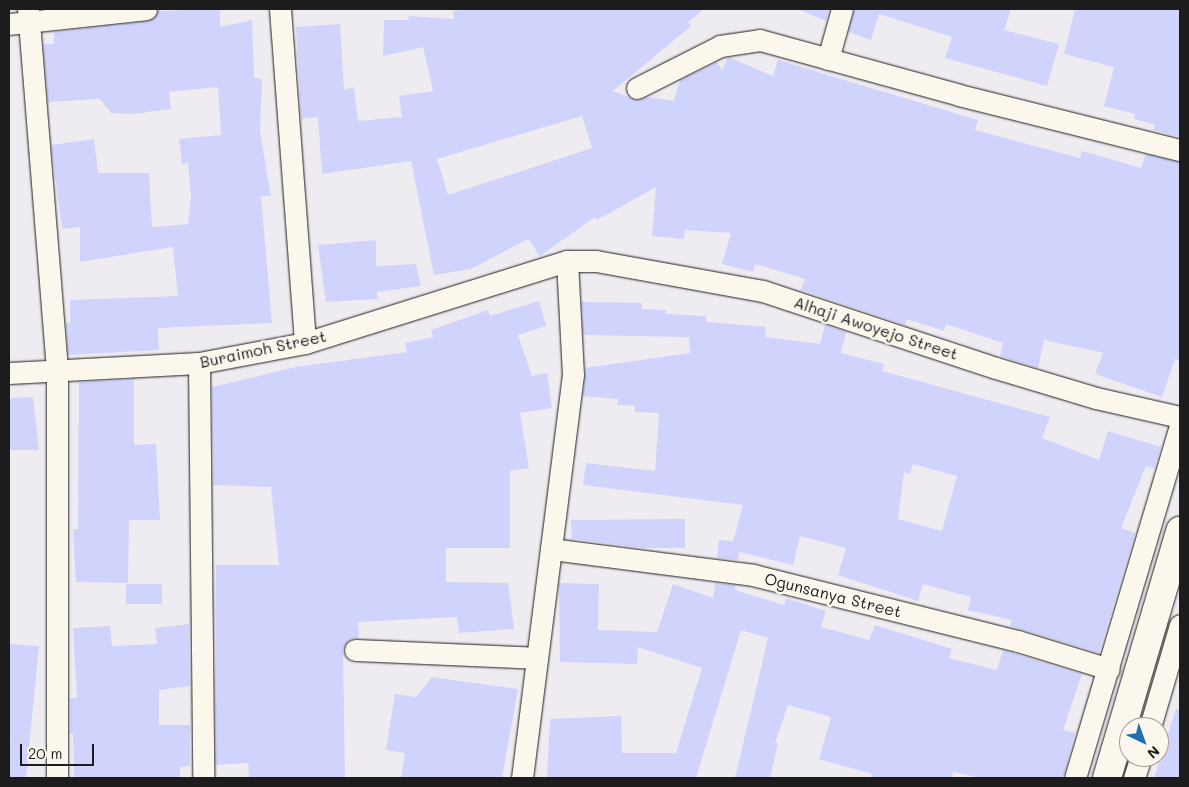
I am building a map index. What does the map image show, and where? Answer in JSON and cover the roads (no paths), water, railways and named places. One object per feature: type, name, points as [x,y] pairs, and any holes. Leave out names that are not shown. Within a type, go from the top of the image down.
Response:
[{"type":"street","points":[[57,778],[57,372],[22,18],[146,9]]},
{"type":"street","points":[[280,9],[305,343]]},
{"type":"street","points":[[828,59],[842,9]]},
{"type":"street","points":[[637,88],[720,46],[760,40],[1180,150]]},
{"type":"street","points":[[522,778],[573,375],[567,261]]},
{"type":"street","name":"Buraimoh Street","points":[[9,373],[57,372],[199,363],[305,343],[567,261]]},
{"type":"street","name":"Alhaji Awoyejo Street","points":[[567,261],[596,261],[763,291],[1005,371],[1180,417]]},
{"type":"street","points":[[199,363],[203,778]]},
{"type":"street","points":[[1075,778],[1180,426]]},
{"type":"street","points":[[1108,778],[1180,531]]},
{"type":"street","name":"Ogunsanya Street","points":[[551,549],[753,576],[1018,641],[1109,669]]},
{"type":"street","points":[[1153,717],[1180,625]]},
{"type":"street","points":[[354,650],[536,658]]}]
